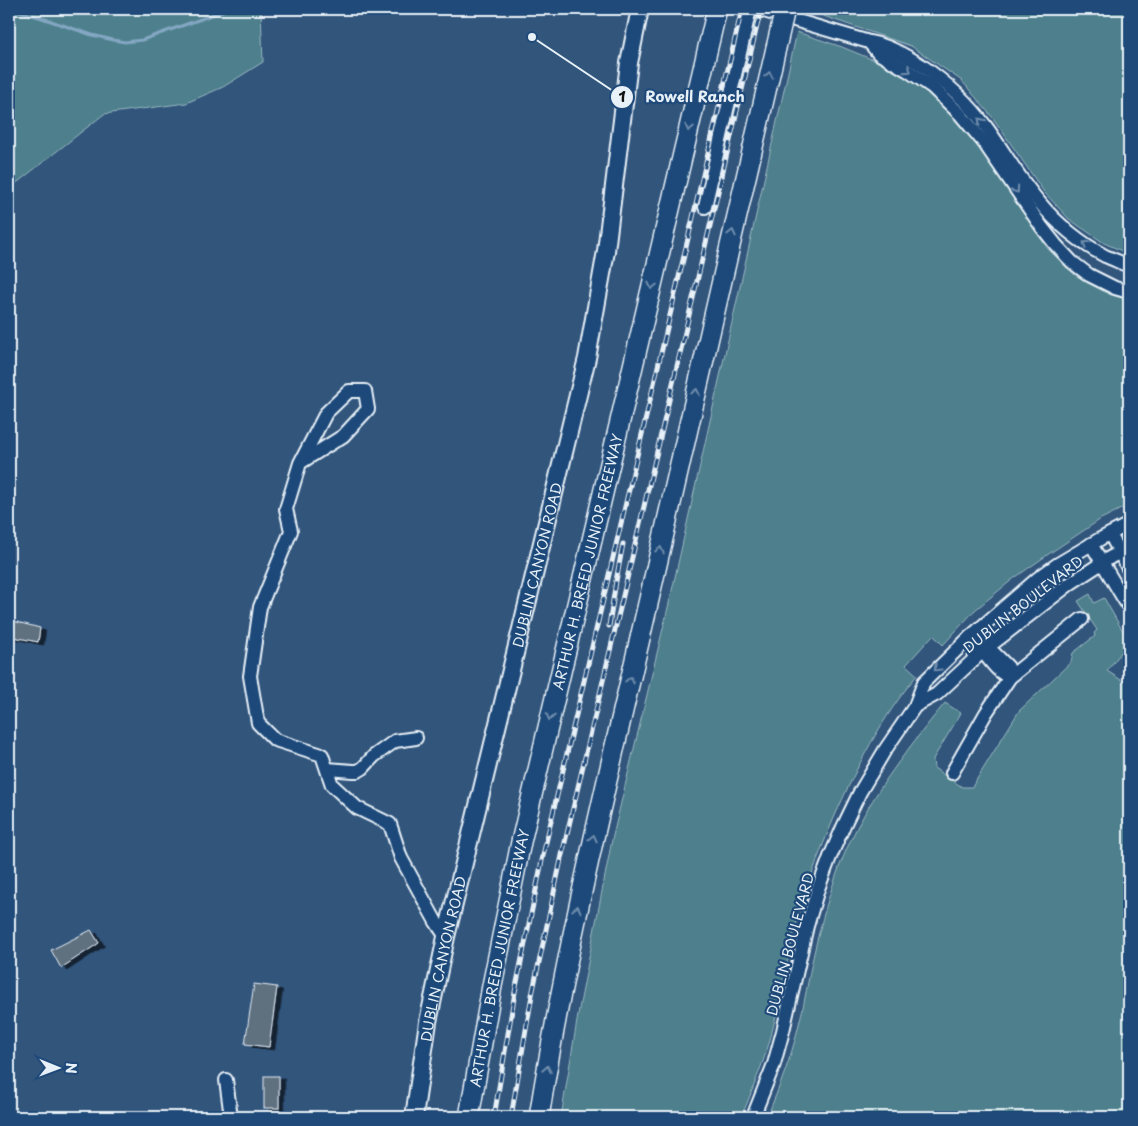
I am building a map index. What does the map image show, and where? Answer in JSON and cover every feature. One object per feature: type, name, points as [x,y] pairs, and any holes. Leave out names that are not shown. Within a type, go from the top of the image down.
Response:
[{"type":"highway","name":"ARTHUR H. BREED JUNIOR FREEWAY","points":[[469,1117],[497,957],[521,842],[717,9]]},
{"type":"highway","points":[[539,1117],[550,1049],[582,885],[785,9]]},
{"type":"main road","name":"DUBLIN CANYON ROAD","points":[[414,1117],[428,1022],[446,937],[588,350],[606,251],[631,46],[640,9]]},
{"type":"street","points":[[705,207],[750,9]]},
{"type":"street","points":[[757,9],[869,42],[883,44],[912,59],[936,76],[964,101],[986,126],[1027,187],[1057,221],[1103,255],[1129,266]]},
{"type":"street","points":[[869,42],[878,53],[932,87],[960,114],[985,144],[1056,246],[1072,262],[1089,275],[1115,288],[1129,292]]},
{"type":"street","points":[[300,463],[344,436],[368,409],[366,391],[349,391],[326,413],[300,463],[286,509],[291,531],[260,607],[250,676],[258,723],[276,740],[322,756],[332,785],[358,808],[390,824],[401,858],[446,937]]},
{"type":"street","name":"DUBLIN BOULEVARD","points":[[753,1117],[774,1064],[807,926],[830,857],[868,777],[915,706],[924,682],[970,637],[1036,579],[1091,544],[1129,524]]},
{"type":"street","points":[[1110,534],[1125,551],[1129,570]]},
{"type":"street","points":[[1091,544],[1129,605]]},
{"type":"street","name":"DUBLIN BOULEVARD","points":[[915,706],[937,694],[983,651],[1041,605],[1102,562],[1125,551]]},
{"type":"street","points":[[952,773],[986,713],[1010,677],[1082,619]]},
{"type":"street","points":[[970,637],[983,651],[994,654],[1008,668],[1010,677]]},
{"type":"street","points":[[327,769],[358,771],[374,756],[395,741],[416,738]]},
{"type":"street","points":[[226,1080],[230,1117]]},
{"type":"green space","points":[[9,9],[261,9],[263,62],[223,87],[186,103],[104,114],[9,189]]},
{"type":"green space","points":[[803,9],[1129,9],[1129,254],[1104,243],[1069,219],[1044,192],[993,118],[962,81],[911,46]]},
{"type":"green space","points":[[797,32],[842,47],[893,68],[922,88],[945,109],[975,143],[1048,249],[1075,275],[1109,294],[1129,300],[1129,505],[1101,519],[1013,579],[975,610],[943,645],[933,635],[906,665],[917,675],[881,726],[861,762],[834,818],[813,871],[796,925],[769,1043],[741,1117],[561,1117],[579,1009],[612,840],[671,595]]},
{"type":"green space","points":[[1090,594],[1094,603],[1104,598],[1129,642],[1107,671],[1129,685],[1129,1117],[767,1117],[795,1039],[812,962],[832,887],[849,843],[860,821],[900,760],[945,703],[961,713],[933,759],[934,768],[962,787],[972,787],[1019,711],[1071,662],[1073,653],[1095,636],[1094,633],[1097,630],[1078,601]]},
{"type":"building","points":[[9,620],[40,628],[38,642],[9,636]]},
{"type":"building","points":[[91,930],[99,943],[61,968],[51,950]]},
{"type":"building","points":[[254,984],[277,987],[269,1047],[245,1044]]},
{"type":"building","points":[[264,1076],[279,1076],[279,1108],[264,1108]]},
{"type":"waterway","points":[[12,9],[92,35],[125,42],[142,40],[227,9]]},
{"type":"railway","points":[[494,1117],[515,992],[544,851],[742,9]]},
{"type":"railway","points":[[511,1117],[532,995],[562,855],[761,9]]},
{"type":"railway","points":[[609,626],[623,544]]},
{"type":"place","name":"Rowell Ranch","points":[[532,37]]}]
